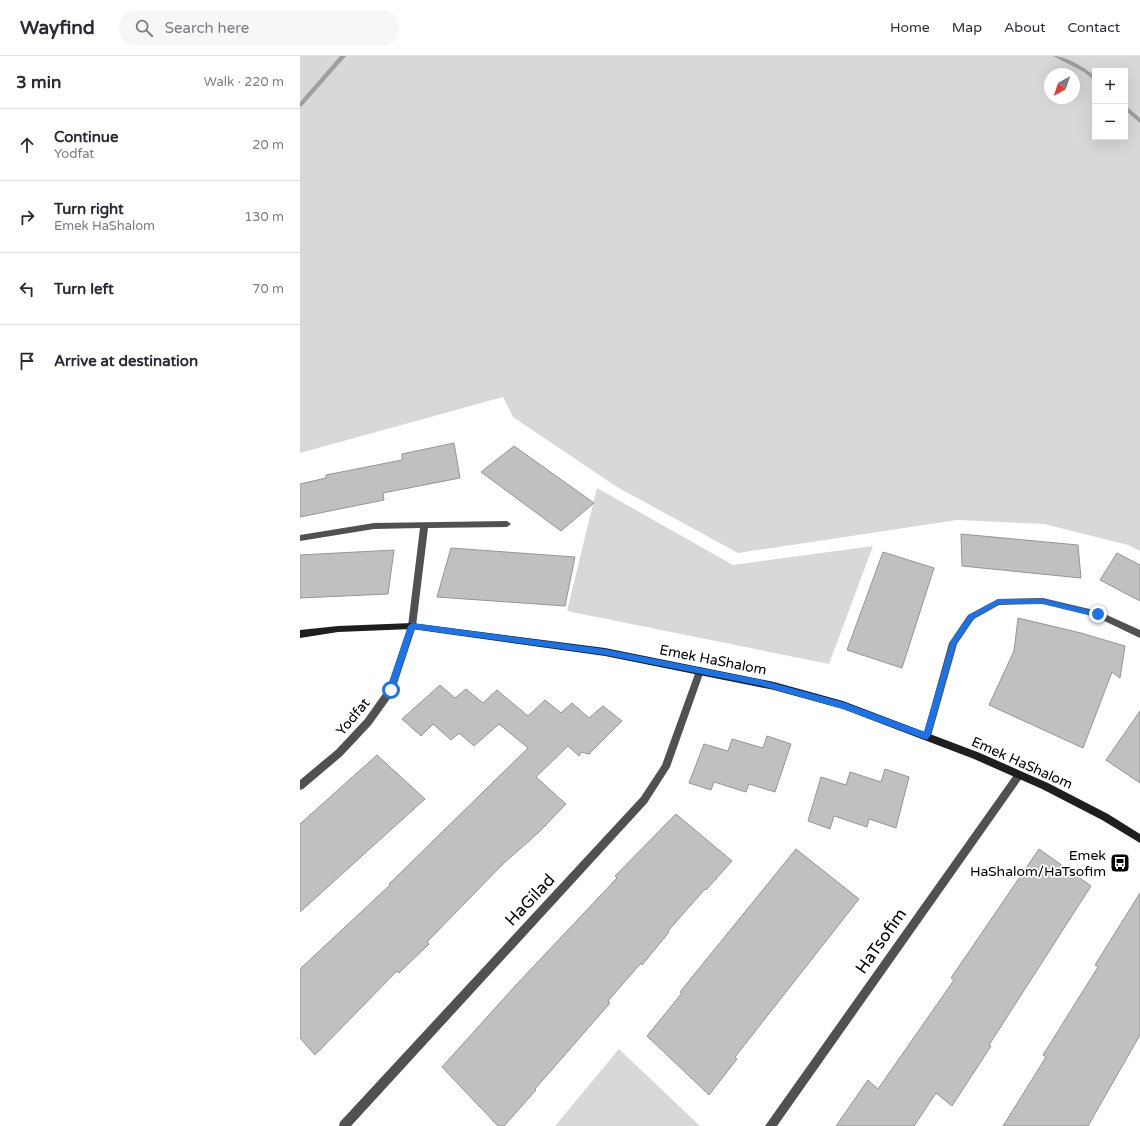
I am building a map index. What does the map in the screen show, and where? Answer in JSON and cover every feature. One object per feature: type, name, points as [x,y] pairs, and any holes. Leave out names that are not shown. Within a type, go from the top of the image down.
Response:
[{"type":"street","points":[[300,538],[374,526],[507,524]]},
{"type":"street","name":"Yodfat","points":[[300,786],[339,753],[368,722],[391,690],[412,626],[424,526]]},
{"type":"street","points":[[927,736],[953,643],[971,617],[998,602],[1043,601],[1098,614],[1140,634]]},
{"type":"street","name":"Emek HaShalom","points":[[300,634],[338,629],[412,626],[605,652],[774,686],[843,706],[927,736],[1045,786],[1105,817],[1140,839]]},
{"type":"street","name":"HaGilad","points":[[344,1126],[644,800],[666,767],[700,671]]},
{"type":"street","name":"HaTsofim","points":[[770,1126],[1019,775]]},
{"type":"shaded area","points":[[300,56],[1140,56],[1140,551],[1128,545],[1044,524],[957,520],[738,553],[617,487],[513,417],[503,397],[300,453]]},
{"type":"shaded area","points":[[597,488],[733,565],[873,546],[829,664],[567,611]]},
{"type":"shaded area","points":[[619,1049],[700,1126],[555,1126]]},
{"type":"building","points":[[454,443],[460,478],[383,493],[384,500],[300,517],[300,484],[326,478],[326,475],[402,460],[402,454]]},
{"type":"building","points":[[514,446],[594,503],[561,531],[481,472]]},
{"type":"building","points":[[961,534],[1078,545],[1081,578],[962,566]]},
{"type":"building","points":[[451,548],[575,557],[565,606],[437,597]]},
{"type":"building","points":[[394,550],[388,594],[300,598],[300,555]]},
{"type":"building","points":[[883,552],[934,568],[902,668],[847,650]]},
{"type":"building","points":[[1117,553],[1140,565],[1140,601],[1100,580]]},
{"type":"building","points":[[1018,618],[1081,633],[1125,646],[1120,678],[1112,672],[1083,748],[989,705],[1014,651]]},
{"type":"building","points":[[440,685],[455,698],[466,689],[483,703],[497,690],[528,716],[545,700],[561,713],[572,703],[589,718],[603,706],[622,721],[589,754],[581,752],[579,756],[568,746],[536,777],[566,804],[539,832],[503,864],[427,942],[429,944],[399,973],[397,971],[315,1055],[300,1038],[300,969],[390,885],[389,884],[528,748],[499,724],[474,746],[459,733],[451,740],[433,724],[421,736],[402,719]]},
{"type":"building","points":[[1140,711],[1140,783],[1106,760]]},
{"type":"building","points":[[767,736],[791,744],[775,792],[749,784],[746,792],[714,782],[711,790],[689,783],[704,744],[728,751],[732,739],[763,748]]},
{"type":"building","points":[[377,755],[425,799],[300,912],[300,824]]},
{"type":"building","points":[[885,769],[909,777],[896,828],[869,819],[867,827],[834,816],[830,829],[808,821],[821,777],[846,785],[850,772],[881,782]]},
{"type":"building","points":[[676,814],[732,861],[706,890],[705,889],[668,931],[669,932],[642,965],[641,963],[608,1001],[610,1003],[535,1089],[536,1090],[504,1126],[498,1126],[442,1067],[516,985],[617,878],[615,876]]},
{"type":"building","points":[[796,849],[859,899],[735,1057],[737,1059],[709,1095],[647,1036],[682,993],[680,992]]},
{"type":"building","points":[[1039,849],[1091,886],[989,1045],[991,1046],[952,1106],[936,1093],[914,1126],[836,1126],[868,1080],[878,1089],[954,980],[951,978]]},
{"type":"building","points":[[1140,893],[1140,1035],[1088,1126],[1003,1126],[1046,1057],[1043,1055],[1098,967],[1095,965]]},
{"type":"waterway","points":[[300,105],[343,56]]},
{"type":"waterway","points":[[1056,56],[1086,71],[1092,76]]},
{"type":"waterway","points":[[1128,110],[1140,121]]},
{"type":"place","name":"Emek HaShalom/HaTsofim","points":[[1120,863]]},
{"type":"route","points":[[391,690],[412,626],[438,631],[605,652],[762,683],[843,706],[927,736],[953,643],[971,617],[998,602],[1043,601],[1098,614]]}]
